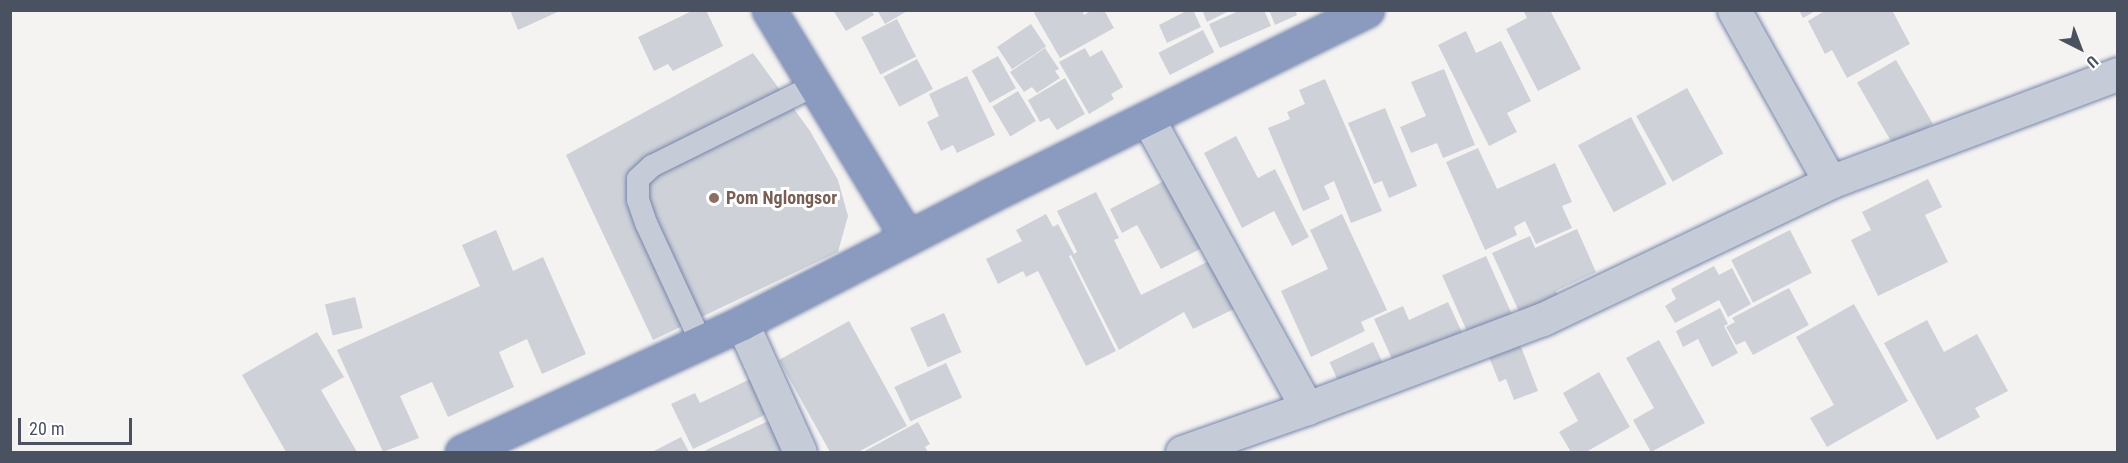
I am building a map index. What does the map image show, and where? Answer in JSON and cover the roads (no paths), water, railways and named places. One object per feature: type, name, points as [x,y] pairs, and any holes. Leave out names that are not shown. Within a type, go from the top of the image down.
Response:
[{"type":"highway","points":[[769,10],[907,237]]},
{"type":"highway","points":[[462,453],[742,323],[907,237],[1367,10]]},
{"type":"street","points":[[1734,10],[1830,182]]},
{"type":"street","points":[[1182,453],[1542,319],[1830,182],[2118,74]]},
{"type":"street","points":[[1148,119],[1307,408]]},
{"type":"street","points":[[742,323],[801,453]]},
{"type":"lane","points":[[701,342],[646,223],[638,200],[638,179],[652,166],[815,85]]},
{"type":"place","name":"Pom Nglongsor","points":[[714,198]]}]
